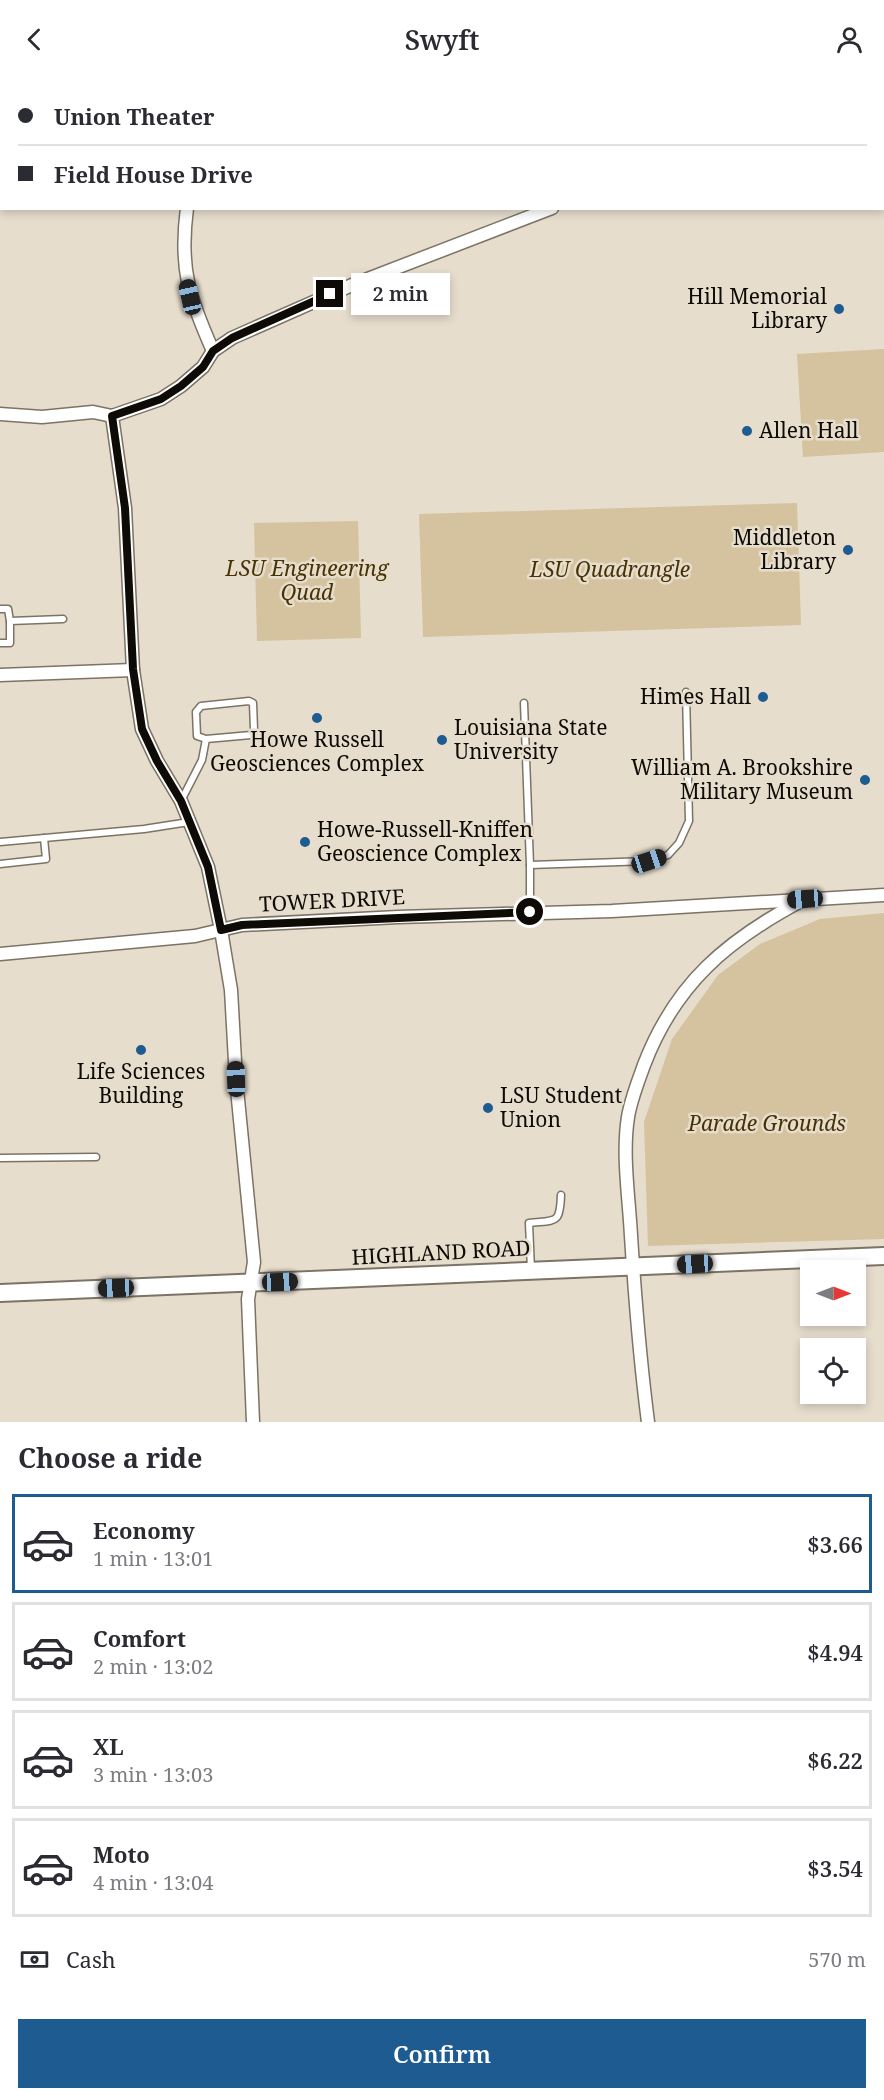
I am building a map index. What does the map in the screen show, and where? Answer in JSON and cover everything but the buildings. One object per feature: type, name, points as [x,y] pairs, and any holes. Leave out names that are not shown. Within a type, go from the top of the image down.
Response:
[{"type":"street","points":[[187,210],[184,230],[187,282],[196,313],[213,351]]},
{"type":"street","points":[[0,414],[42,417],[93,412],[112,416],[161,399],[181,386],[203,367],[213,351],[232,338],[352,285],[547,210]]},
{"type":"street","points":[[112,416],[125,508],[133,669],[142,729],[157,761],[181,801],[208,867],[231,990],[236,1079],[254,1262],[248,1299],[253,1422]]},
{"type":"street","points":[[0,675],[133,669]]},
{"type":"street","name":"TOWER DRIVE","points":[[0,954],[195,936],[242,925],[389,917],[612,911],[884,895]]},
{"type":"street","points":[[648,1422],[637,1328],[627,1168],[628,1116],[638,1082],[656,1035],[677,1001],[706,967],[723,951],[764,921],[805,899]]},
{"type":"street","name":"HIGHLAND ROAD","points":[[0,1293],[884,1256]]},
{"type":"lane","points":[[0,609],[8,609],[10,621],[10,643],[0,643]]},
{"type":"lane","points":[[10,621],[63,619]]},
{"type":"lane","points":[[531,865],[649,861],[668,855],[679,843],[688,821],[686,692]]},
{"type":"lane","points":[[249,700],[253,703],[254,730],[251,735],[206,739],[197,736],[196,712],[201,706],[249,700]]},
{"type":"lane","points":[[524,703],[531,865],[530,912]]},
{"type":"lane","points":[[181,801],[202,760],[206,739]]},
{"type":"lane","points":[[0,842],[144,829],[189,822]]},
{"type":"lane","points":[[0,864],[46,859],[44,838]]},
{"type":"lane","points":[[0,1158],[96,1157]]},
{"type":"lane","points":[[531,1271],[529,1223],[549,1221],[558,1217],[561,1195]]},
{"type":"green space","points":[[884,349],[884,452],[803,457],[797,354]]},
{"type":"green space","name":"LSU Quadrangle","points":[[797,503],[801,625],[423,637],[419,514]]},
{"type":"green space","name":"LSU Engineering Quad","points":[[358,521],[361,638],[257,641],[254,523]]},
{"type":"green space","name":"Parade Grounds","points":[[884,913],[884,1239],[648,1246],[644,1122],[672,1039],[718,975],[760,944],[820,919]]},
{"type":"place","name":"Hill Memorial Library","points":[[839,309]]},
{"type":"place","name":"Allen Hall","points":[[747,431]]},
{"type":"place","name":"Middleton Library","points":[[848,550]]},
{"type":"place","name":"Himes Hall","points":[[763,697]]},
{"type":"place","name":"Howe Russell Geosciences Complex","points":[[317,718]]},
{"type":"place","name":"Louisiana State University","points":[[442,740]]},
{"type":"place","name":"William A. Brookshire Military Museum","points":[[865,780]]},
{"type":"place","name":"Howe-Russell-Kniffen Geoscience Complex","points":[[305,842]]},
{"type":"place","name":"Life Sciences Building","points":[[141,1050]]},
{"type":"place","name":"LSU Student Union","points":[[488,1108]]},
{"type":"route","points":[[330,294],[232,338],[213,351],[203,367],[181,386],[161,399],[112,416],[125,508],[133,669],[142,729],[157,761],[181,801],[208,867],[221,930],[242,925],[530,912]]}]
